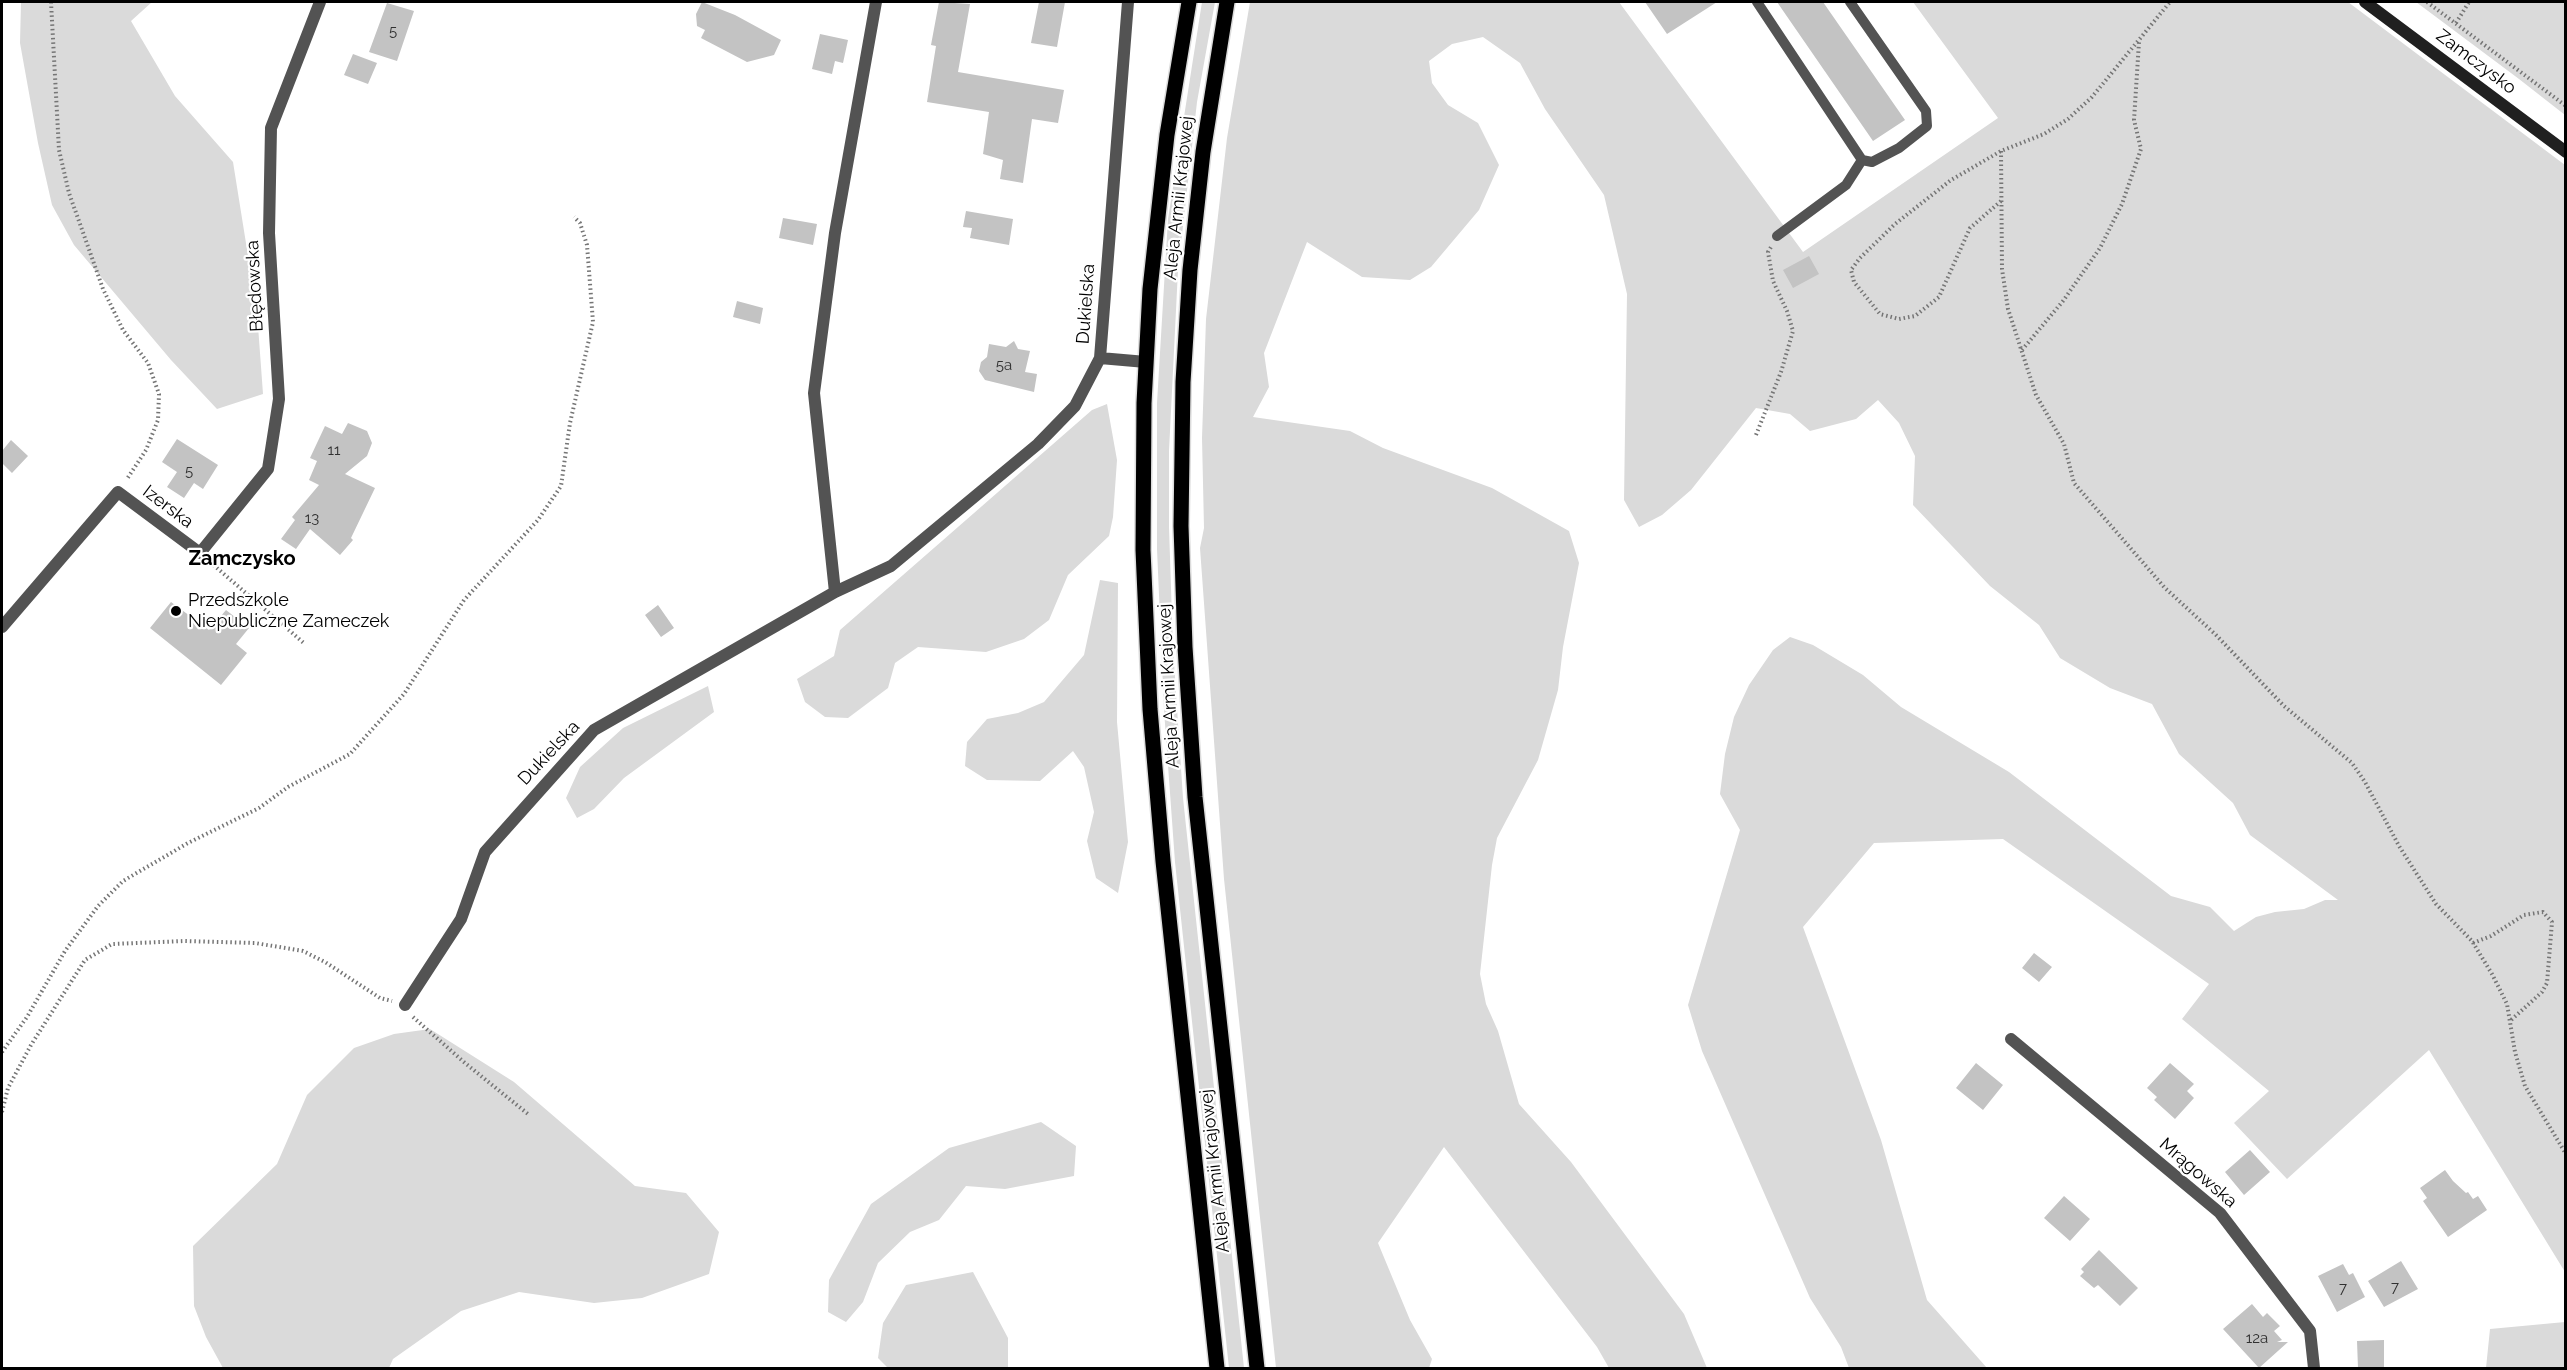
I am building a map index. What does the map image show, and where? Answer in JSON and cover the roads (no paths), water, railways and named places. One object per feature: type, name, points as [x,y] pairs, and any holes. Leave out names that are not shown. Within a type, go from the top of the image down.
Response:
[{"type":"main road","name":"Aleja Armii Krajowej","points":[[1189,2],[1157,216],[1146,362],[1143,550],[1150,709],[1170,938],[1217,1368]]},
{"type":"main road","name":"Aleja Armii Krajowej","points":[[1227,2],[1204,142],[1190,270],[1183,382],[1181,526],[1185,647],[1196,809],[1257,1368]]},
{"type":"street","name":"Błędowska","points":[[200,553],[268,469],[279,399],[269,233],[271,128],[320,2]]},
{"type":"street","points":[[835,592],[814,393],[835,234],[876,2]]},
{"type":"street","name":"Dukielska","points":[[405,1005],[461,919],[485,852],[537,791],[594,730],[835,592],[891,566],[1038,444],[1075,406],[1100,358],[1128,2]]},
{"type":"street","name":"Zamczysko","points":[[2366,2],[2565,152]]},
{"type":"street","points":[[1100,358],[1146,362]]},
{"type":"street","name":"Izerska","points":[[2,627],[118,492],[200,553]]},
{"type":"street","name":"Mrągowska","points":[[2011,1039],[2220,1213],[2310,1331],[2314,1368]]},
{"type":"lane","points":[[1757,2],[1862,160],[1872,162],[1899,147],[1927,126],[1926,111],[1850,2]]},
{"type":"lane","points":[[1777,236],[1846,185],[1862,160]]},
{"type":"place","name":"Przedszkole Niepubliczne Zameczek","points":[[176,611]]},
{"type":"district","name":"Zamczysko","points":[[242,559]]}]
